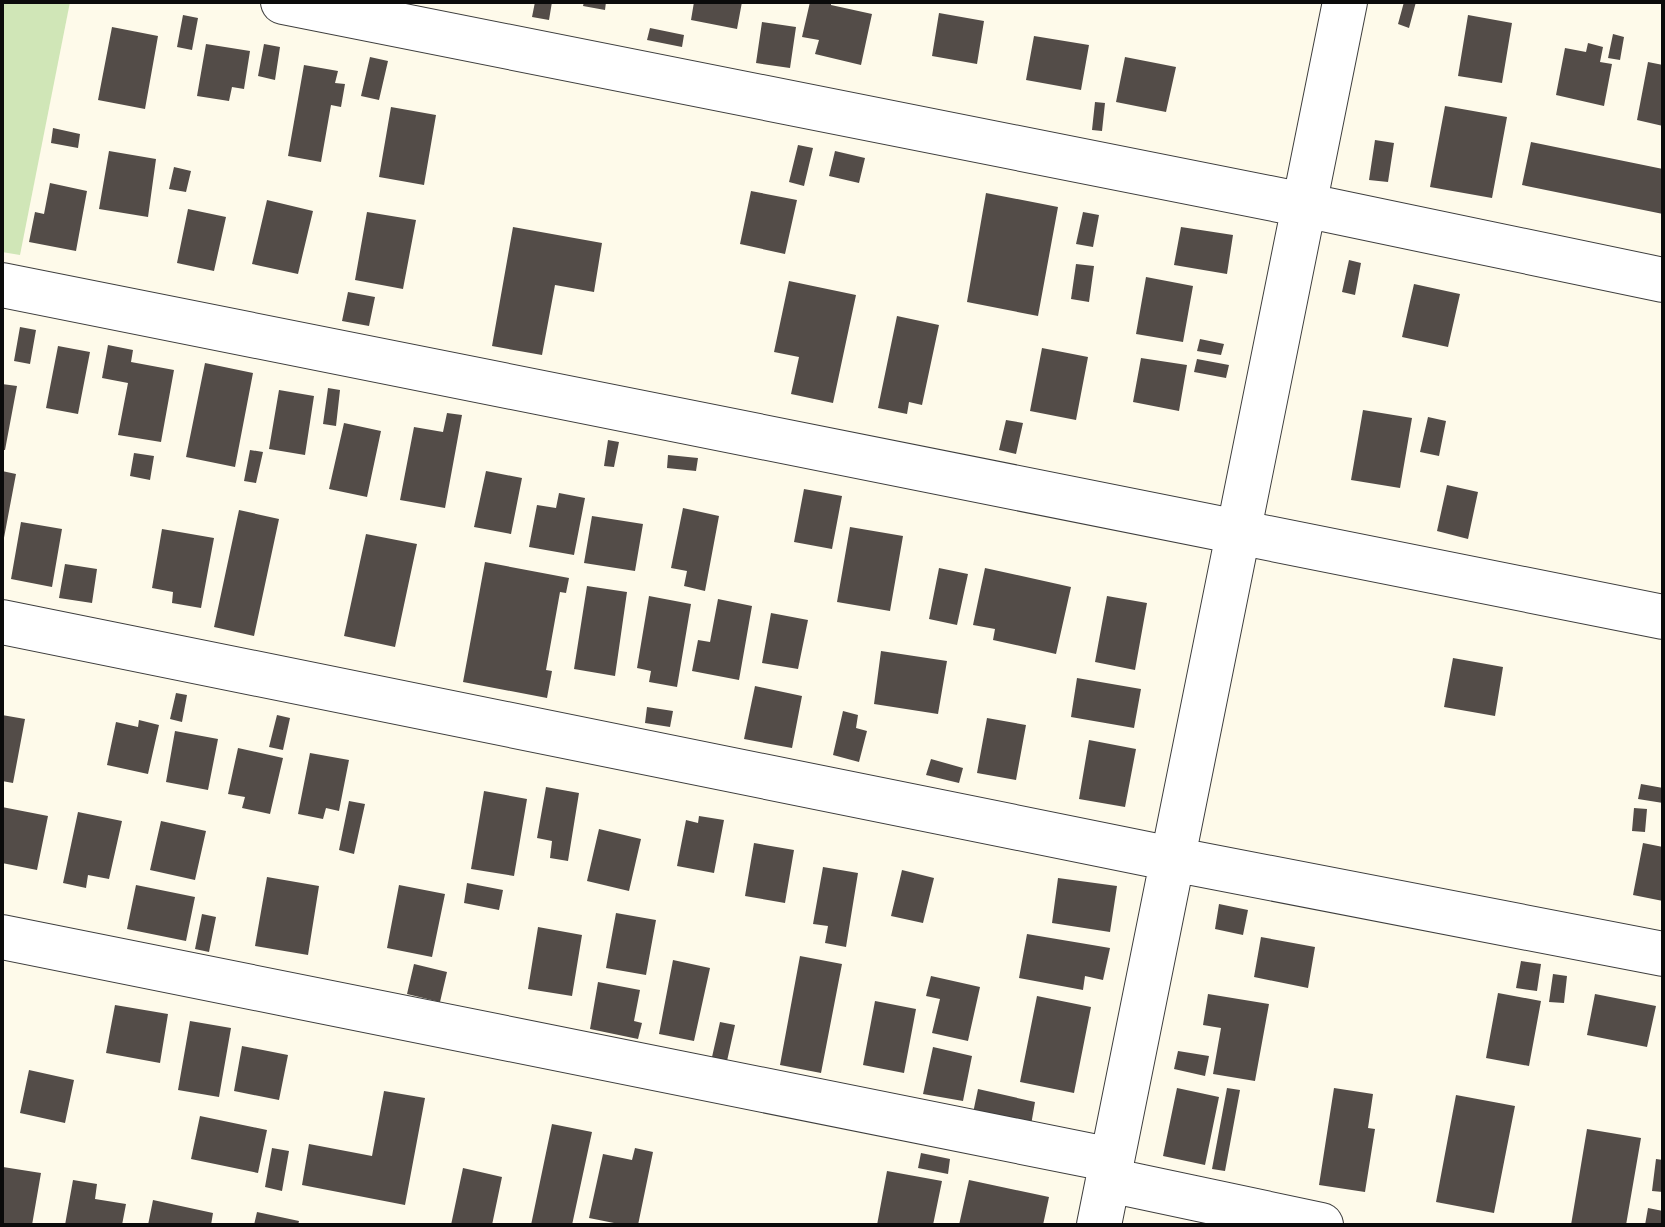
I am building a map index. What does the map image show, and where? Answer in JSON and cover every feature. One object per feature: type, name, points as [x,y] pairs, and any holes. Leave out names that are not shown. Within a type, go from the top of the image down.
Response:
[{"type":"street","points":[[283,2],[1304,205],[1663,280]]},
{"type":"street","points":[[1099,1225],[1345,2]]},
{"type":"street","points":[[2,285],[1663,617]]},
{"type":"street","points":[[2,622],[1172,859],[1663,954]]},
{"type":"street","points":[[2,937],[1110,1170],[1321,1225]]},
{"type":"green space","points":[[2,2],[70,2],[20,255],[2,252]]},
{"type":"building","points":[[535,2],[552,2],[549,20],[532,17]]},
{"type":"building","points":[[584,2],[606,2],[605,10],[583,6]]},
{"type":"building","points":[[694,2],[742,2],[737,29],[691,20]]},
{"type":"building","points":[[810,2],[831,2],[831,5],[872,14],[861,65],[815,54],[819,40],[802,37]]},
{"type":"building","points":[[1404,2],[1416,2],[1409,28],[1398,24]]},
{"type":"building","points":[[939,13],[984,21],[977,64],[932,56]]},
{"type":"building","points":[[183,15],[198,18],[192,50],[177,47]]},
{"type":"building","points":[[1468,15],[1512,23],[1502,83],[1458,76]]},
{"type":"building","points":[[762,22],[796,27],[790,68],[756,63]]},
{"type":"building","points":[[112,27],[158,36],[145,109],[98,100]]},
{"type":"building","points":[[650,28],[684,35],[682,47],[647,40]]},
{"type":"building","points":[[1613,34],[1624,37],[1620,60],[1608,58]]},
{"type":"building","points":[[1034,36],[1089,45],[1081,90],[1026,80]]},
{"type":"building","points":[[1588,43],[1603,47],[1600,62],[1612,64],[1604,106],[1556,95],[1565,48],[1586,52]]},
{"type":"building","points":[[206,44],[250,51],[244,89],[232,87],[229,101],[197,96]]},
{"type":"building","points":[[264,44],[280,47],[275,80],[258,76]]},
{"type":"building","points":[[370,57],[388,61],[379,100],[361,96]]},
{"type":"building","points":[[1125,57],[1176,67],[1166,112],[1116,102]]},
{"type":"building","points":[[1648,62],[1663,65],[1663,126],[1637,120]]},
{"type":"building","points":[[304,65],[338,71],[335,83],[345,84],[341,107],[331,105],[321,162],[288,156]]},
{"type":"building","points":[[1095,102],[1105,103],[1102,131],[1092,130]]},
{"type":"building","points":[[1445,106],[1507,117],[1492,198],[1430,187]]},
{"type":"building","points":[[391,107],[436,115],[424,185],[379,177]]},
{"type":"building","points":[[53,128],[80,134],[78,148],[51,143]]},
{"type":"building","points":[[1375,140],[1394,143],[1388,182],[1369,180]]},
{"type":"building","points":[[1531,142],[1663,169],[1663,214],[1522,185]]},
{"type":"building","points":[[798,145],[813,148],[804,186],[789,182]]},
{"type":"building","points":[[109,151],[156,159],[148,217],[99,209]]},
{"type":"building","points":[[835,151],[865,158],[859,183],[829,176]]},
{"type":"building","points":[[174,167],[191,171],[186,192],[169,189]]},
{"type":"building","points":[[50,183],[87,191],[76,251],[29,242],[35,212],[44,214]]},
{"type":"building","points":[[751,191],[797,200],[785,254],[740,244]]},
{"type":"building","points":[[986,193],[1058,207],[1038,316],[967,302]]},
{"type":"building","points":[[267,200],[313,211],[298,274],[252,264]]},
{"type":"building","points":[[188,209],[226,217],[214,271],[177,263]]},
{"type":"building","points":[[367,212],[416,220],[403,289],[355,280]]},
{"type":"building","points":[[1083,212],[1099,215],[1093,247],[1076,244]]},
{"type":"building","points":[[513,227],[602,243],[594,292],[555,285],[542,355],[492,346]]},
{"type":"building","points":[[1181,227],[1233,235],[1227,274],[1174,265]]},
{"type":"building","points":[[1349,260],[1361,263],[1355,295],[1342,292]]},
{"type":"building","points":[[1076,264],[1094,266],[1089,302],[1071,299]]},
{"type":"building","points":[[1146,277],[1193,286],[1183,342],[1136,334]]},
{"type":"building","points":[[789,281],[856,295],[833,403],[791,394],[799,357],[774,352]]},
{"type":"building","points":[[1414,284],[1460,294],[1448,347],[1402,337]]},
{"type":"building","points":[[348,292],[375,297],[369,326],[342,321]]},
{"type":"building","points":[[897,316],[939,325],[922,405],[909,402],[907,414],[878,408]]},
{"type":"building","points":[[20,327],[36,330],[30,364],[14,361]]},
{"type":"building","points":[[1200,339],[1224,344],[1221,355],[1197,351]]},
{"type":"building","points":[[108,345],[133,350],[131,362],[174,370],[161,442],[118,435],[128,383],[102,378]]},
{"type":"building","points":[[58,346],[90,352],[78,414],[46,408]]},
{"type":"building","points":[[1042,348],[1088,357],[1076,420],[1030,411]]},
{"type":"building","points":[[1141,358],[1187,365],[1179,411],[1133,402]]},
{"type":"building","points":[[1197,359],[1229,365],[1226,378],[1194,372]]},
{"type":"building","points":[[205,363],[253,373],[235,467],[186,457]]},
{"type":"building","points":[[2,384],[17,386],[5,450],[2,450]]},
{"type":"building","points":[[328,388],[340,390],[336,426],[323,424]]},
{"type":"building","points":[[279,390],[314,396],[305,455],[269,449]]},
{"type":"building","points":[[1363,410],[1412,418],[1400,488],[1351,480]]},
{"type":"building","points":[[447,413],[462,415],[445,508],[400,500],[414,427],[443,432]]},
{"type":"building","points":[[1428,417],[1446,421],[1439,456],[1420,452]]},
{"type":"building","points":[[1006,420],[1023,423],[1016,454],[999,450]]},
{"type":"building","points":[[344,423],[381,431],[367,497],[329,489]]},
{"type":"building","points":[[608,440],[619,442],[614,467],[604,466]]},
{"type":"building","points":[[250,450],[263,452],[256,483],[244,481]]},
{"type":"building","points":[[134,453],[154,456],[150,480],[130,476]]},
{"type":"building","points":[[668,455],[698,458],[696,471],[667,468]]},
{"type":"building","points":[[2,471],[16,474],[3,543],[2,543]]},
{"type":"building","points":[[486,471],[522,478],[511,534],[474,527]]},
{"type":"building","points":[[1447,485],[1478,492],[1468,539],[1437,531]]},
{"type":"building","points":[[804,489],[842,496],[832,549],[794,542]]},
{"type":"building","points":[[559,493],[585,498],[574,555],[529,547],[537,505],[556,508]]},
{"type":"building","points":[[683,508],[719,516],[705,591],[684,586],[687,571],[671,568]]},
{"type":"building","points":[[239,510],[279,519],[254,636],[214,627]]},
{"type":"building","points":[[592,516],[643,524],[635,571],[584,563]]},
{"type":"building","points":[[21,522],[62,529],[52,587],[11,579]]},
{"type":"building","points":[[850,527],[903,536],[890,611],[837,602]]},
{"type":"building","points":[[162,529],[214,538],[201,608],[172,603],[173,592],[152,588]]},
{"type":"building","points":[[366,534],[417,544],[395,647],[344,636]]},
{"type":"building","points":[[485,562],[569,578],[566,593],[560,592],[546,670],[552,671],[547,698],[463,682]]},
{"type":"building","points":[[65,564],[97,569],[92,603],[59,598]]},
{"type":"building","points":[[939,568],[968,574],[957,625],[929,619]]},
{"type":"building","points":[[985,568],[1071,587],[1056,654],[993,640],[995,629],[973,625]]},
{"type":"building","points":[[587,586],[627,592],[615,676],[574,669]]},
{"type":"building","points":[[649,596],[691,604],[677,687],[649,682],[651,671],[637,668]]},
{"type":"building","points":[[1107,596],[1147,603],[1135,670],[1095,662]]},
{"type":"building","points":[[718,599],[752,606],[739,680],[692,671],[698,640],[710,642]]},
{"type":"building","points":[[771,613],[808,620],[798,669],[762,663]]},
{"type":"building","points":[[881,651],[947,661],[938,714],[874,704]]},
{"type":"building","points":[[1453,658],[1503,667],[1495,716],[1444,707]]},
{"type":"building","points":[[1077,678],[1141,689],[1134,728],[1071,717]]},
{"type":"building","points":[[755,686],[802,696],[792,748],[744,739]]},
{"type":"building","points":[[176,693],[187,695],[182,722],[170,719]]},
{"type":"building","points":[[647,707],[673,711],[670,727],[645,723]]},
{"type":"building","points":[[843,711],[858,715],[856,728],[867,731],[859,762],[833,755]]},
{"type":"building","points":[[2,715],[25,719],[13,783],[2,781]]},
{"type":"building","points":[[277,715],[290,718],[283,750],[269,747]]},
{"type":"building","points":[[987,718],[1026,725],[1016,780],[977,773]]},
{"type":"building","points":[[139,720],[159,725],[148,774],[107,765],[116,722],[138,727]]},
{"type":"building","points":[[175,731],[218,739],[208,790],[166,782]]},
{"type":"building","points":[[1089,740],[1136,749],[1125,807],[1079,799]]},
{"type":"building","points":[[238,748],[283,758],[270,814],[242,808],[245,797],[228,794]]},
{"type":"building","points":[[310,753],[349,760],[339,811],[326,808],[323,819],[298,814]]},
{"type":"building","points":[[931,759],[963,768],[959,783],[926,775]]},
{"type":"building","points":[[1641,784],[1663,788],[1663,803],[1638,799]]},
{"type":"building","points":[[546,787],[579,793],[568,861],[550,858],[552,841],[537,838]]},
{"type":"building","points":[[484,791],[527,799],[514,876],[471,869]]},
{"type":"building","points":[[349,801],[365,804],[354,854],[339,850]]},
{"type":"building","points":[[2,807],[48,816],[37,870],[2,863]]},
{"type":"building","points":[[1634,808],[1647,809],[1645,832],[1632,831]]},
{"type":"building","points":[[78,812],[122,821],[109,879],[88,875],[86,888],[63,883]]},
{"type":"building","points":[[699,816],[724,820],[714,873],[677,866],[686,820],[698,823]]},
{"type":"building","points":[[161,821],[206,831],[195,880],[150,870]]},
{"type":"building","points":[[599,829],[641,839],[629,891],[587,881]]},
{"type":"building","points":[[754,843],[794,850],[785,903],[745,896]]},
{"type":"building","points":[[1643,843],[1663,847],[1663,901],[1633,895]]},
{"type":"building","points":[[823,867],[858,873],[846,947],[825,943],[828,926],[813,924]]},
{"type":"building","points":[[902,870],[934,878],[923,923],[891,916]]},
{"type":"building","points":[[267,877],[319,886],[308,955],[255,946]]},
{"type":"building","points":[[1058,878],[1117,886],[1110,932],[1052,923]]},
{"type":"building","points":[[467,883],[503,890],[499,910],[464,903]]},
{"type":"building","points":[[136,885],[195,897],[186,941],[127,929]]},
{"type":"building","points":[[399,885],[445,894],[432,957],[387,948]]},
{"type":"building","points":[[1219,904],[1248,910],[1243,935],[1215,929]]},
{"type":"building","points":[[616,913],[656,920],[646,975],[606,968]]},
{"type":"building","points":[[202,914],[216,917],[209,952],[195,949]]},
{"type":"building","points":[[538,927],[582,935],[572,996],[528,989]]},
{"type":"building","points":[[1027,934],[1110,948],[1103,980],[1085,976],[1083,990],[1019,978]]},
{"type":"building","points":[[1261,937],[1315,947],[1308,988],[1254,977]]},
{"type":"building","points":[[800,956],[842,964],[821,1073],[780,1065]]},
{"type":"building","points":[[673,960],[710,968],[694,1041],[659,1034]]},
{"type":"building","points":[[1521,961],[1541,964],[1537,991],[1516,988]]},
{"type":"building","points":[[414,964],[447,972],[440,1002],[407,994]]},
{"type":"building","points":[[1553,974],[1567,976],[1564,1003],[1549,1002]]},
{"type":"building","points":[[931,976],[980,987],[968,1041],[932,1033],[940,999],[926,996]]},
{"type":"building","points":[[598,982],[640,990],[634,1021],[642,1023],[638,1039],[590,1029]]},
{"type":"building","points":[[1498,993],[1541,1001],[1529,1066],[1486,1058]]},
{"type":"building","points":[[1208,994],[1269,1004],[1255,1081],[1213,1074],[1221,1028],[1203,1025]]},
{"type":"building","points":[[1595,994],[1656,1006],[1647,1047],[1587,1035]]},
{"type":"building","points":[[1037,996],[1091,1007],[1074,1093],[1020,1082]]},
{"type":"building","points":[[875,1001],[916,1009],[904,1073],[863,1065]]},
{"type":"building","points":[[115,1005],[168,1014],[160,1063],[106,1053]]},
{"type":"building","points":[[190,1021],[231,1028],[219,1097],[178,1090]]},
{"type":"building","points":[[720,1022],[735,1025],[727,1061],[712,1057]]},
{"type":"building","points":[[242,1046],[288,1055],[279,1100],[234,1091]]},
{"type":"building","points":[[933,1047],[972,1056],[963,1101],[923,1094]]},
{"type":"building","points":[[1178,1051],[1209,1056],[1205,1076],[1174,1069]]},
{"type":"building","points":[[29,1070],[74,1080],[65,1123],[20,1113]]},
{"type":"building","points":[[1177,1088],[1219,1097],[1205,1165],[1163,1156]]},
{"type":"building","points":[[1227,1088],[1240,1090],[1225,1171],[1212,1169]]},
{"type":"building","points":[[1334,1088],[1373,1094],[1368,1128],[1375,1129],[1365,1192],[1319,1185]]},
{"type":"building","points":[[978,1089],[1035,1102],[1031,1125],[973,1113]]},
{"type":"building","points":[[384,1091],[425,1098],[405,1205],[302,1185],[309,1144],[372,1156]]},
{"type":"building","points":[[1456,1095],[1515,1106],[1494,1213],[1436,1202]]},
{"type":"building","points":[[200,1116],[267,1130],[258,1173],[191,1159]]},
{"type":"building","points":[[552,1124],[592,1132],[572,1225],[531,1225]]},
{"type":"building","points":[[1587,1129],[1641,1138],[1626,1225],[1571,1225]]},
{"type":"building","points":[[272,1148],[289,1151],[282,1191],[265,1187]]},
{"type":"building","points":[[635,1148],[653,1152],[638,1225],[589,1218],[603,1154],[632,1160]]},
{"type":"building","points":[[921,1153],[950,1159],[948,1174],[918,1168]]},
{"type":"building","points":[[1656,1159],[1663,1160],[1663,1192],[1652,1191]]},
{"type":"building","points":[[3,1167],[41,1173],[32,1225],[2,1225]]},
{"type":"building","points":[[463,1168],[502,1177],[492,1225],[451,1225]]},
{"type":"building","points":[[887,1171],[942,1181],[933,1225],[877,1225]]},
{"type":"building","points":[[73,1180],[97,1184],[95,1199],[126,1204],[122,1225],[65,1225]]},
{"type":"building","points":[[969,1180],[1049,1197],[1043,1225],[959,1225]]},
{"type":"building","points":[[153,1200],[213,1213],[211,1225],[148,1225]]},
{"type":"building","points":[[1648,1208],[1663,1211],[1663,1225],[1645,1225]]},
{"type":"building","points":[[257,1212],[299,1221],[298,1225],[254,1225]]}]
